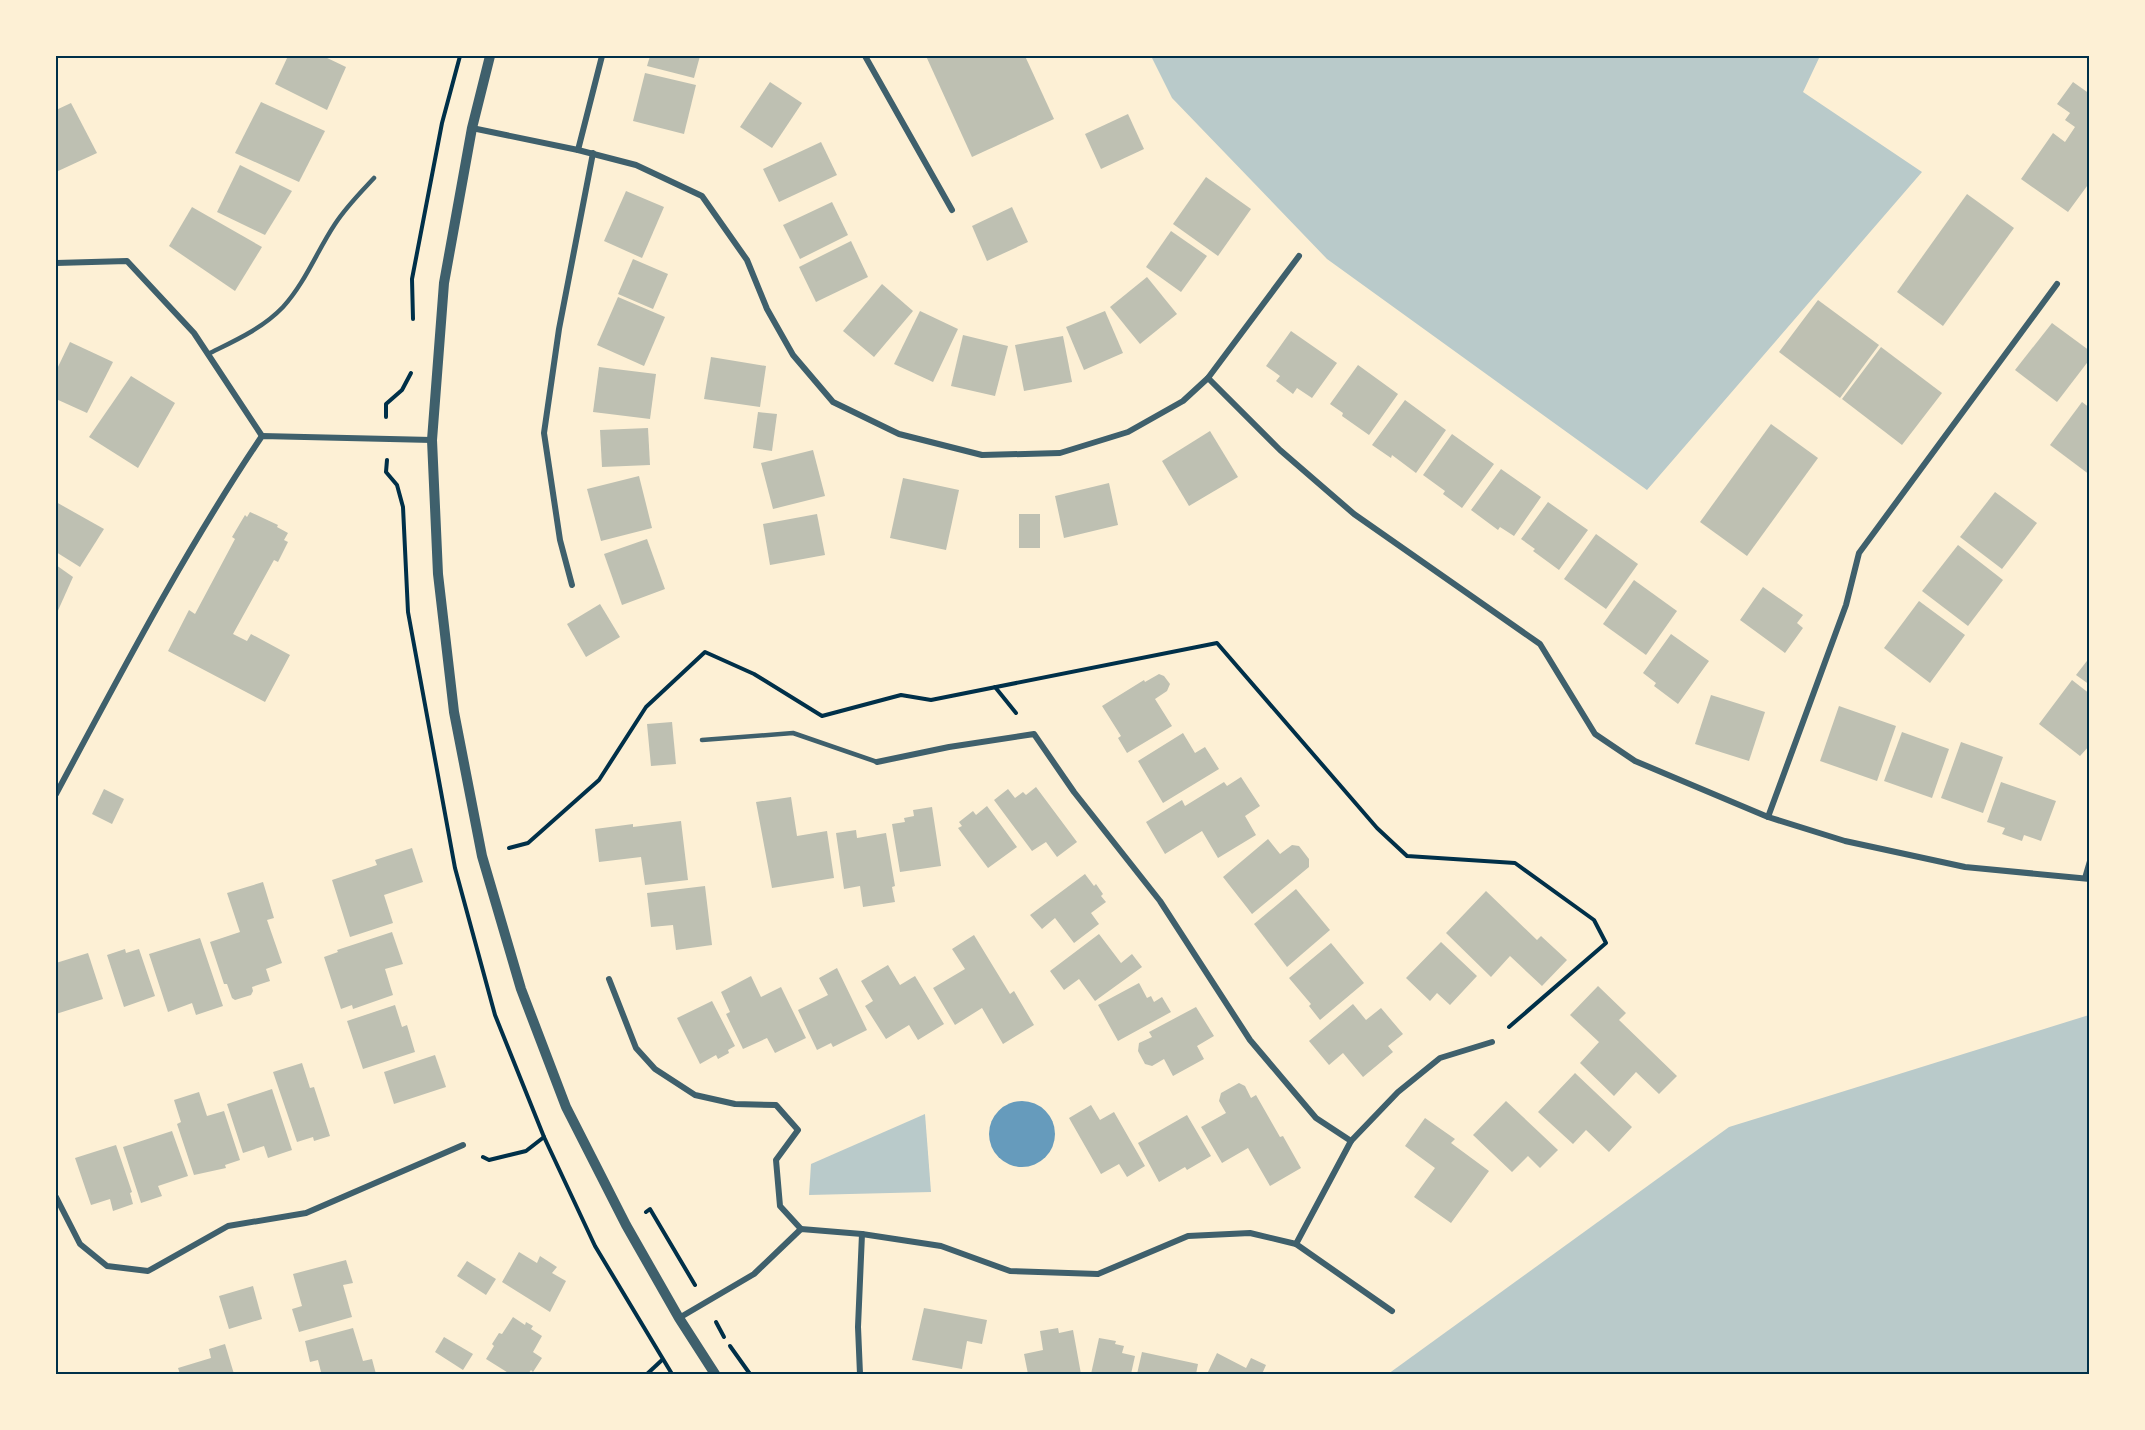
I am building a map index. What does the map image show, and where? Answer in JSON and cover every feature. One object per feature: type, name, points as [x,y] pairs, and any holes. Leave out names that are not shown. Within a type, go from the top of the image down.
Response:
[{"type":"street","points":[[490,56],[472,128],[444,283],[432,440],[438,573],[454,712],[482,856],[521,989],[566,1107],[594,1166],[678,1318],[715,1374]]},
{"type":"street","points":[[578,150],[602,56]]},
{"type":"street","points":[[865,56],[952,210]]},
{"type":"street","points":[[472,128],[593,153],[636,165],[702,196],[747,260],[766,309],[793,355],[833,402],[899,434],[982,455],[1060,453],[1128,432],[1183,401],[1208,378],[1299,256]]},
{"type":"street","points":[[572,585],[560,540],[544,433],[559,329],[593,153]]},
{"type":"street","points":[[56,263],[127,261],[194,333],[262,436]]},
{"type":"street","points":[[1768,817],[1846,605],[1859,553],[2056,284]]},
{"type":"street","points":[[1208,378],[1280,450],[1354,514],[1540,644],[1595,735],[1635,761],[1768,817],[1845,841],[1965,867],[2087,879],[2090,861]]},
{"type":"street","points":[[262,436],[432,440]]},
{"type":"street","points":[[56,794],[158,605],[222,494],[262,436]]},
{"type":"street","points":[[877,762],[949,747],[1034,735],[1074,792],[1160,901],[1250,1040],[1316,1118],[1351,1141]]},
{"type":"street","points":[[609,979],[636,1048],[655,1069],[695,1095],[735,1104],[776,1105],[798,1130],[776,1160],[780,1206],[801,1229],[862,1234],[941,1245],[1010,1271],[1098,1274],[1188,1236],[1250,1233],[1296,1244],[1392,1311]]},
{"type":"street","points":[[1296,1244],[1351,1141],[1398,1092],[1440,1058],[1492,1042]]},
{"type":"street","points":[[56,1197],[80,1244],[107,1266],[148,1270],[228,1226],[306,1213],[463,1145]]},
{"type":"street","points":[[678,1318],[754,1274],[801,1229]]},
{"type":"street","points":[[860,1374],[858,1327],[862,1234]]},
{"type":"lane","points":[[208,354],[254,330],[282,308],[303,281],[335,225],[355,198],[374,178]]},
{"type":"lane","points":[[702,740],[793,733],[877,762]]},
{"type":"path","points":[[509,848],[528,843],[599,780],[646,707],[705,652],[754,674],[822,716],[901,695],[931,700],[1217,643],[1377,828],[1407,856],[1515,863],[1594,920],[1606,943],[1492,1042]]},
{"type":"path","points":[[995,687],[1034,735]]},
{"type":"path","points":[[463,1145],[489,1160],[526,1150],[544,1137]]},
{"type":"path","points":[[647,1374],[662,1360]]},
{"type":"shaded area","points":[[1151,56],[1820,56],[1803,92],[1922,172],[1647,490],[1327,259],[1172,98]]},
{"type":"shaded area","points":[[2089,1015],[2089,1374],[1388,1374],[1729,1127]]},
{"type":"shaded area","points":[[925,1114],[931,1192],[809,1195],[811,1164]]},
{"type":"water","points":[[1022,1101],[1034,1104],[1045,1111],[1052,1122],[1055,1134],[1052,1146],[1045,1157],[1034,1164],[1022,1167],[1010,1164],[999,1157],[992,1146],[989,1134],[992,1122],[999,1111],[1010,1104]]},
{"type":"building","points":[[288,56],[323,56],[346,67],[327,110],[275,84]]},
{"type":"building","points":[[650,56],[700,56],[694,78],[647,66]]},
{"type":"building","points":[[926,56],[1025,56],[1054,119],[972,157]]},
{"type":"building","points":[[645,73],[696,85],[684,134],[633,121]]},
{"type":"building","points":[[770,82],[802,103],[772,148],[740,127]]},
{"type":"building","points":[[2073,82],[2090,94],[2090,182],[2068,212],[2021,179],[2053,133],[2065,142],[2075,127],[2065,120],[2070,113],[2057,104]]},
{"type":"building","points":[[261,102],[325,131],[299,182],[235,153]]},
{"type":"building","points":[[71,103],[97,153],[56,172],[56,110]]},
{"type":"building","points":[[1128,114],[1144,149],[1101,169],[1085,134]]},
{"type":"building","points":[[821,142],[837,175],[779,202],[763,169]]},
{"type":"building","points":[[240,165],[292,191],[265,235],[217,212]]},
{"type":"building","points":[[1206,177],[1251,209],[1218,256],[1173,224]]},
{"type":"building","points":[[626,191],[664,207],[642,258],[604,241]]},
{"type":"building","points":[[1967,194],[2014,228],[1943,326],[1897,292]]},
{"type":"building","points":[[832,202],[848,235],[800,259],[783,225]]},
{"type":"building","points":[[192,207],[262,247],[235,291],[169,246]]},
{"type":"building","points":[[1012,207],[1028,242],[987,261],[972,226]]},
{"type":"building","points":[[1171,231],[1207,256],[1181,292],[1146,267]]},
{"type":"building","points":[[851,241],[868,277],[816,302],[799,267]]},
{"type":"building","points":[[633,259],[668,274],[653,309],[618,294]]},
{"type":"building","points":[[1147,277],[1177,314],[1140,344],[1110,307]]},
{"type":"building","points":[[882,284],[913,311],[874,357],[843,331]]},
{"type":"building","points":[[618,297],[665,317],[644,366],[597,345]]},
{"type":"building","points":[[1818,300],[1879,345],[1840,398],[1779,352]]},
{"type":"building","points":[[920,311],[958,329],[933,382],[894,364]]},
{"type":"building","points":[[1105,311],[1123,353],[1084,370],[1066,327]]},
{"type":"building","points":[[2052,323],[2090,351],[2090,359],[2057,402],[2015,370]]},
{"type":"building","points":[[1291,331],[1337,363],[1312,398],[1297,388],[1293,394],[1276,381],[1280,376],[1266,366]]},
{"type":"building","points":[[963,335],[1008,346],[995,396],[951,386]]},
{"type":"building","points":[[1063,336],[1072,382],[1024,391],[1015,345]]},
{"type":"building","points":[[70,342],[113,362],[87,413],[56,399],[56,371]]},
{"type":"building","points":[[1881,347],[1942,393],[1902,445],[1842,399]]},
{"type":"building","points":[[711,357],[766,366],[760,407],[704,399]]},
{"type":"building","points":[[1358,365],[1398,394],[1369,435],[1342,416],[1343,413],[1330,404]]},
{"type":"building","points":[[599,367],[656,374],[650,419],[593,412]]},
{"type":"building","points":[[131,376],[175,403],[138,468],[89,437]]},
{"type":"building","points":[[1405,400],[1446,430],[1416,473],[1392,455],[1391,458],[1372,445]]},
{"type":"building","points":[[2082,402],[2090,408],[2090,475],[2050,445]]},
{"type":"building","points":[[758,412],[777,414],[772,451],[753,448]]},
{"type":"building","points":[[1771,424],[1818,458],[1747,556],[1700,522]]},
{"type":"building","points":[[648,428],[650,465],[602,467],[600,430]]},
{"type":"building","points":[[1210,431],[1238,477],[1189,506],[1162,461]]},
{"type":"building","points":[[1452,434],[1494,464],[1462,508],[1443,494],[1445,491],[1423,475]]},
{"type":"building","points":[[813,450],[825,496],[773,509],[761,463]]},
{"type":"building","points":[[1501,469],[1541,497],[1514,536],[1500,527],[1498,530],[1471,510]]},
{"type":"building","points":[[639,476],[652,528],[601,541],[587,489]]},
{"type":"building","points":[[903,478],[959,490],[946,550],[890,538]]},
{"type":"building","points":[[1109,483],[1118,525],[1064,538],[1055,496]]},
{"type":"building","points":[[1995,492],[2037,523],[2002,569],[1960,537]]},
{"type":"building","points":[[56,502],[104,529],[80,567],[56,552]]},
{"type":"building","points":[[1548,502],[1588,530],[1559,570],[1521,539]]},
{"type":"building","points":[[250,512],[278,525],[277,527],[288,533],[284,540],[288,542],[278,562],[274,560],[233,634],[247,641],[251,634],[290,655],[265,702],[168,651],[189,610],[195,614],[235,539],[232,537],[245,515],[247,517]]},
{"type":"building","points":[[817,514],[825,555],[770,565],[763,524]]},
{"type":"building","points":[[1019,514],[1040,514],[1040,548],[1019,548]]},
{"type":"building","points":[[1596,534],[1638,564],[1606,609],[1564,579]]},
{"type":"building","points":[[647,539],[665,589],[622,605],[604,554]]},
{"type":"building","points":[[1958,545],[2003,580],[1968,626],[1922,591]]},
{"type":"building","points":[[56,565],[73,577],[56,615]]},
{"type":"building","points":[[1634,580],[1677,611],[1646,655],[1603,624]]},
{"type":"building","points":[[1763,587],[1803,615],[1797,623],[1803,628],[1785,653],[1740,620]]},
{"type":"building","points":[[1919,601],[1965,635],[1930,683],[1884,648]]},
{"type":"building","points":[[600,604],[620,637],[586,657],[567,624]]},
{"type":"building","points":[[1671,634],[1709,661],[1678,704],[1654,686],[1656,683],[1643,673]]},
{"type":"building","points":[[2090,657],[2090,685],[2076,675]]},
{"type":"building","points":[[1159,674],[1164,676],[1170,684],[1167,691],[1155,699],[1172,726],[1127,753],[1118,738],[1121,736],[1102,706],[1144,680],[1145,682]]},
{"type":"building","points":[[2072,680],[2090,694],[2090,745],[2080,756],[2039,724]]},
{"type":"building","points":[[1711,695],[1765,712],[1749,761],[1695,744]]},
{"type":"building","points":[[1839,706],[1896,726],[1877,781],[1820,761]]},
{"type":"building","points":[[672,722],[676,764],[651,766],[647,724]]},
{"type":"building","points":[[1902,732],[1949,749],[1932,798],[1884,781]]},
{"type":"building","points":[[1183,733],[1195,753],[1205,747],[1219,769],[1163,803],[1138,761]]},
{"type":"building","points":[[1961,742],[2003,757],[1983,813],[1941,798]]},
{"type":"building","points":[[1241,777],[1260,806],[1245,816],[1256,835],[1218,858],[1202,831],[1165,854],[1146,822],[1182,800],[1185,806],[1224,782],[1227,786]]},
{"type":"building","points":[[2001,782],[2056,801],[2041,841],[2024,835],[2022,841],[2002,834],[2005,828],[1987,822]]},
{"type":"building","points":[[1036,787],[1077,842],[1057,857],[1046,842],[1032,851],[994,800],[1008,789],[1015,798],[1023,792],[1026,795]]},
{"type":"building","points":[[104,789],[124,799],[112,824],[92,814]]},
{"type":"building","points":[[791,797],[797,836],[827,831],[834,878],[772,888],[756,802]]},
{"type":"building","points":[[987,806],[1017,847],[988,868],[958,828],[962,826],[959,822],[973,811],[976,815]]},
{"type":"building","points":[[932,807],[941,866],[900,872],[892,824],[905,822],[904,818],[914,816],[913,810]]},
{"type":"building","points":[[681,821],[688,880],[645,885],[641,857],[599,862],[595,829]]},
{"type":"building","points":[[856,830],[857,838],[886,833],[895,886],[892,887],[895,902],[863,907],[860,886],[844,889],[836,833]]},
{"type":"building","points":[[1268,839],[1280,854],[1292,845],[1299,846],[1309,859],[1309,867],[1252,914],[1223,877]]},
{"type":"building","points":[[412,848],[423,882],[384,895],[393,923],[350,937],[332,880],[377,865],[375,860]]},
{"type":"building","points":[[1085,874],[1094,886],[1096,884],[1106,902],[1091,913],[1099,924],[1074,943],[1055,918],[1042,929],[1030,915]]},
{"type":"building","points":[[263,882],[274,918],[267,920],[282,963],[266,969],[270,981],[252,987],[251,995],[235,1000],[227,984],[224,984],[210,942],[240,932],[227,893]]},
{"type":"building","points":[[705,886],[712,945],[676,950],[673,925],[651,927],[647,893]]},
{"type":"building","points":[[1296,889],[1330,930],[1287,967],[1254,924]]},
{"type":"building","points":[[1486,891],[1537,940],[1541,936],[1567,960],[1542,986],[1510,956],[1491,977],[1446,933]]},
{"type":"building","points":[[392,932],[403,964],[385,969],[393,995],[353,1009],[352,1005],[341,1009],[324,957],[338,952],[337,950]]},
{"type":"building","points":[[1099,934],[1121,963],[1132,954],[1142,967],[1095,1001],[1079,979],[1064,990],[1050,971]]},
{"type":"building","points":[[974,935],[1010,994],[1014,991],[1034,1025],[1003,1044],[982,1008],[955,1025],[933,988],[965,969],[952,949]]},
{"type":"building","points":[[200,938],[223,1006],[196,1015],[192,1003],[168,1012],[149,954]]},
{"type":"building","points":[[1441,942],[1477,976],[1450,1005],[1437,993],[1430,1001],[1406,978]]},
{"type":"building","points":[[1331,943],[1364,983],[1320,1020],[1309,1006],[1311,1004],[1289,978]]},
{"type":"building","points":[[125,949],[126,953],[139,949],[155,996],[124,1007],[107,955]]},
{"type":"building","points":[[88,953],[103,999],[56,1014],[56,963]]},
{"type":"building","points":[[888,965],[900,985],[915,976],[944,1024],[918,1040],[909,1025],[886,1039],[865,1006],[873,1001],[861,981]]},
{"type":"building","points":[[837,968],[867,1030],[833,1047],[831,1043],[817,1050],[798,1010],[828,995],[819,978]]},
{"type":"building","points":[[751,976],[761,997],[781,987],[806,1038],[775,1053],[767,1038],[743,1049],[726,1014],[730,1012],[721,992]]},
{"type":"building","points":[[1139,983],[1147,998],[1151,996],[1154,1002],[1162,997],[1171,1012],[1118,1041],[1098,1005]]},
{"type":"building","points":[[1598,986],[1626,1013],[1619,1020],[1677,1076],[1659,1094],[1636,1072],[1614,1096],[1580,1063],[1599,1042],[1570,1015]]},
{"type":"building","points":[[712,1001],[735,1046],[728,1050],[729,1053],[718,1059],[716,1055],[700,1064],[677,1018]]},
{"type":"building","points":[[1353,1004],[1366,1020],[1381,1008],[1403,1034],[1388,1046],[1393,1052],[1363,1077],[1343,1053],[1329,1065],[1309,1041]]},
{"type":"building","points":[[395,1005],[402,1027],[407,1025],[415,1052],[363,1069],[347,1021]]},
{"type":"building","points":[[1196,1007],[1214,1036],[1197,1046],[1204,1059],[1173,1076],[1164,1059],[1152,1066],[1145,1064],[1138,1051],[1139,1043],[1152,1037],[1149,1032]]},
{"type":"building","points":[[435,1055],[446,1087],[394,1104],[384,1072]]},
{"type":"building","points":[[302,1063],[310,1088],[314,1087],[330,1136],[314,1141],[313,1137],[297,1142],[273,1072]]},
{"type":"building","points":[[1575,1073],[1632,1127],[1609,1152],[1586,1130],[1573,1144],[1538,1112]]},
{"type":"building","points":[[1239,1083],[1245,1086],[1251,1098],[1256,1095],[1301,1168],[1270,1186],[1248,1148],[1222,1163],[1201,1127],[1226,1113],[1219,1101],[1221,1093]]},
{"type":"building","points":[[272,1089],[292,1150],[268,1158],[264,1146],[243,1153],[227,1104]]},
{"type":"building","points":[[199,1092],[207,1116],[224,1111],[240,1160],[225,1165],[226,1168],[194,1175],[177,1124],[181,1122],[174,1100]]},
{"type":"building","points":[[1506,1101],[1558,1150],[1540,1168],[1528,1156],[1512,1172],[1473,1135]]},
{"type":"building","points":[[1091,1105],[1100,1120],[1114,1112],[1145,1166],[1127,1177],[1119,1164],[1101,1174],[1069,1118]]},
{"type":"building","points":[[1187,1115],[1211,1156],[1159,1182],[1138,1143]]},
{"type":"building","points":[[1425,1118],[1455,1139],[1451,1143],[1489,1171],[1451,1223],[1414,1197],[1435,1168],[1405,1146]]},
{"type":"building","points":[[172,1131],[188,1176],[158,1186],[162,1196],[141,1203],[123,1147]]},
{"type":"building","points":[[116,1145],[132,1192],[130,1193],[133,1204],[113,1211],[110,1199],[91,1205],[75,1158]]},
{"type":"building","points":[[519,1252],[537,1263],[540,1256],[557,1267],[552,1273],[566,1281],[550,1312],[502,1282]]},
{"type":"building","points":[[346,1260],[353,1283],[343,1285],[352,1317],[299,1332],[292,1309],[302,1306],[293,1274]]},
{"type":"building","points":[[467,1261],[496,1279],[486,1295],[457,1276]]},
{"type":"building","points":[[253,1286],[262,1319],[229,1329],[219,1296]]},
{"type":"building","points":[[924,1308],[987,1320],[982,1344],[967,1341],[962,1369],[912,1360]]},
{"type":"building","points":[[513,1317],[525,1325],[526,1322],[533,1326],[531,1329],[542,1336],[533,1352],[542,1358],[533,1372],[531,1370],[528,1374],[510,1374],[486,1359],[499,1333],[502,1334]]},
{"type":"building","points":[[353,1328],[363,1361],[372,1359],[376,1374],[314,1374],[321,1372],[318,1360],[310,1362],[305,1341]]},
{"type":"building","points":[[1058,1328],[1059,1333],[1073,1330],[1081,1374],[1028,1374],[1024,1354],[1043,1350],[1040,1331]]},
{"type":"building","points":[[444,1337],[473,1354],[463,1370],[435,1352]]},
{"type":"building","points":[[1099,1338],[1116,1341],[1115,1344],[1124,1346],[1122,1353],[1135,1356],[1131,1374],[1091,1374]]},
{"type":"building","points":[[225,1344],[234,1374],[180,1374],[178,1368],[211,1358],[209,1349]]},
{"type":"building","points":[[1142,1352],[1198,1364],[1196,1374],[1137,1374]]},
{"type":"building","points":[[1217,1353],[1246,1368],[1251,1358],[1266,1365],[1262,1374],[1207,1374]]}]
